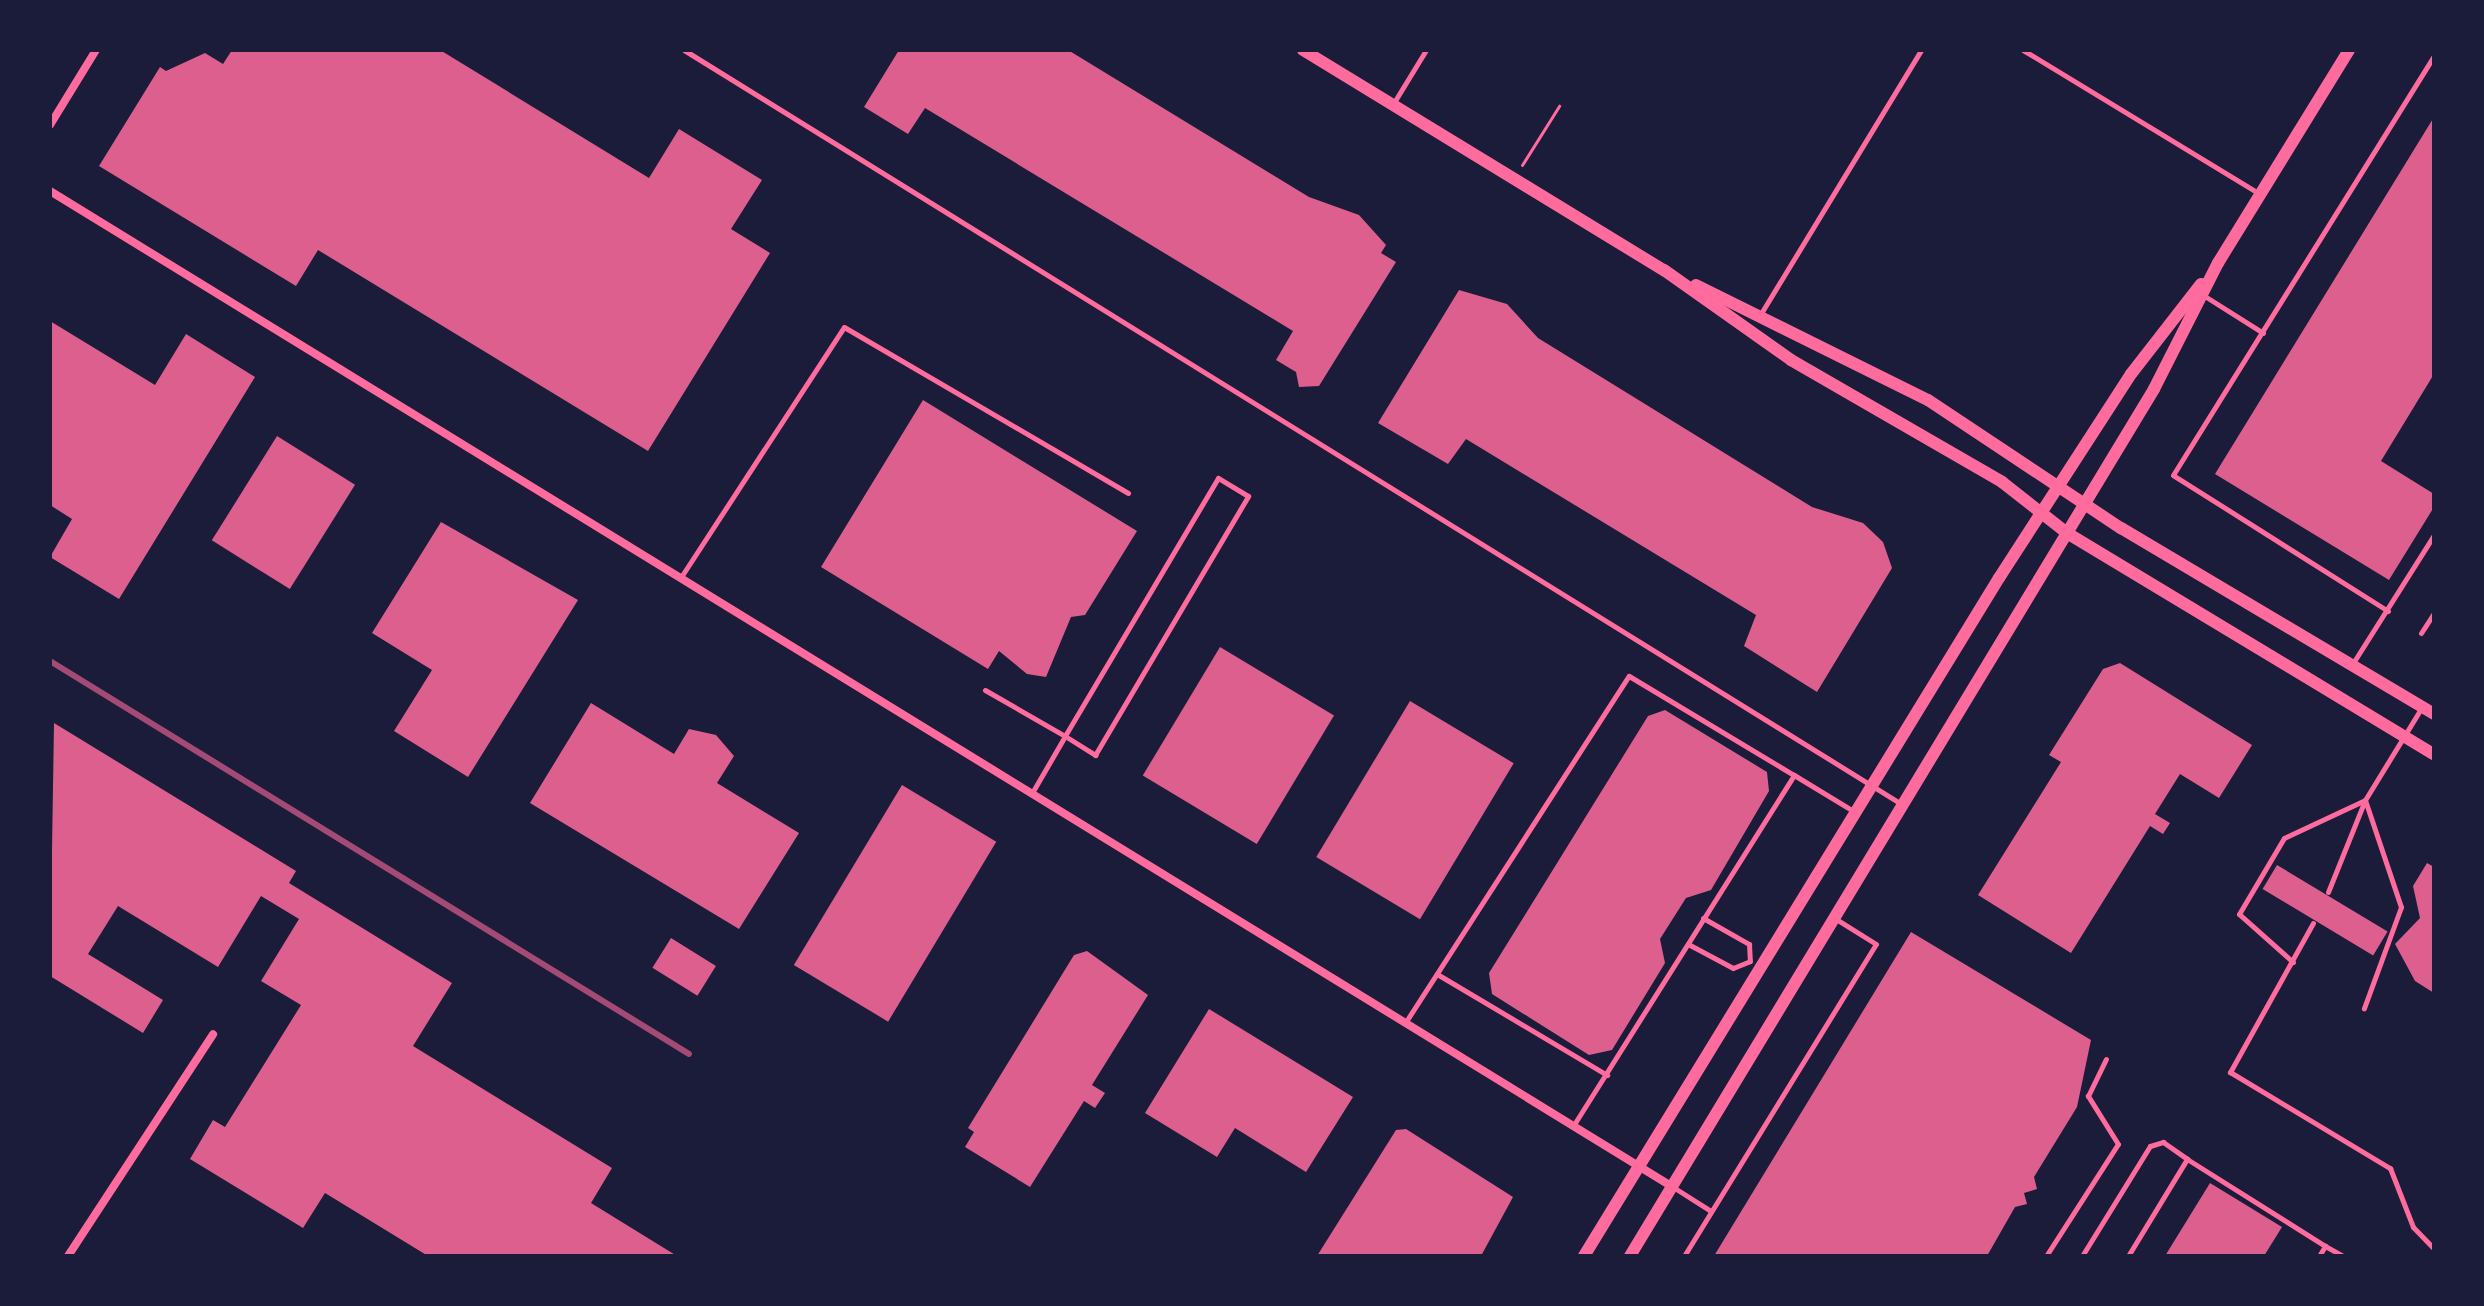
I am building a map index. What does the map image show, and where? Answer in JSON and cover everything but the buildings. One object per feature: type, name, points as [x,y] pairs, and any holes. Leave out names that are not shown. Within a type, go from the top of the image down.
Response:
[{"type":"street","points":[[51,123],[96,50]]},
{"type":"street","points":[[1303,50],[1664,270],[1791,360],[2041,512],[2067,533],[2434,754]]},
{"type":"street","points":[[1630,1256],[2085,503],[2218,263],[2349,50]]},
{"type":"street","points":[[50,191],[1673,1187]]},
{"type":"street","points":[[1584,1256],[1755,964],[1856,812],[2041,512],[2131,374],[2218,263]]},
{"type":"street","points":[[1664,270],[1928,400],[2085,503],[2428,710]]},
{"type":"street","points":[[68,1256],[213,1034]]},
{"type":"lane","points":[[684,50],[1904,805]]},
{"type":"lane","points":[[1393,105],[1426,50]]},
{"type":"lane","points":[[1760,316],[1921,50]]},
{"type":"lane","points":[[2023,50],[2261,195]]},
{"type":"lane","points":[[2388,611],[2173,475],[2434,55]]},
{"type":"lane","points":[[2202,295],[2263,333]]},
{"type":"lane","points":[[680,578],[844,327],[1128,493]]},
{"type":"lane","points":[[985,690],[1065,736],[1095,755],[1248,496],[1218,478],[1065,736],[1031,794]]},
{"type":"lane","points":[[2353,664],[2434,535]]},
{"type":"lane","points":[[2421,633],[2434,613]]},
{"type":"lane","points":[[1404,1024],[1629,676],[1856,812]]},
{"type":"lane","points":[[2328,892],[2365,800],[2404,736],[2428,710]]},
{"type":"lane","points":[[1572,1126],[1794,775]]},
{"type":"lane","points":[[2293,962],[2239,914],[2284,838],[2365,800]]},
{"type":"lane","points":[[2364,1008],[2401,907],[2365,800]]},
{"type":"lane","points":[[1688,944],[1733,968],[1755,964],[1749,944],[1703,918]]},
{"type":"lane","points":[[1684,1256],[1876,944],[1835,919]]},
{"type":"lane","points":[[2313,923],[2230,1072],[2390,1168],[2413,1227],[2434,1249]]},
{"type":"lane","points":[[1437,974],[1607,1075]]},
{"type":"lane","points":[[2046,1256],[2118,1144],[2088,1096],[2106,1059]]},
{"type":"lane","points":[[2082,1256],[2150,1146],[2163,1142],[2343,1256]]},
{"type":"lane","points":[[2128,1256],[2187,1159]]},
{"type":"lane","points":[[1673,1187],[1711,1211]]},
{"type":"lane","points":[[2319,1256],[2325,1246]]},
{"type":"path","points":[[1514,178],[1559,106]]},
{"type":"railway","points":[[50,661],[689,1054]]}]
